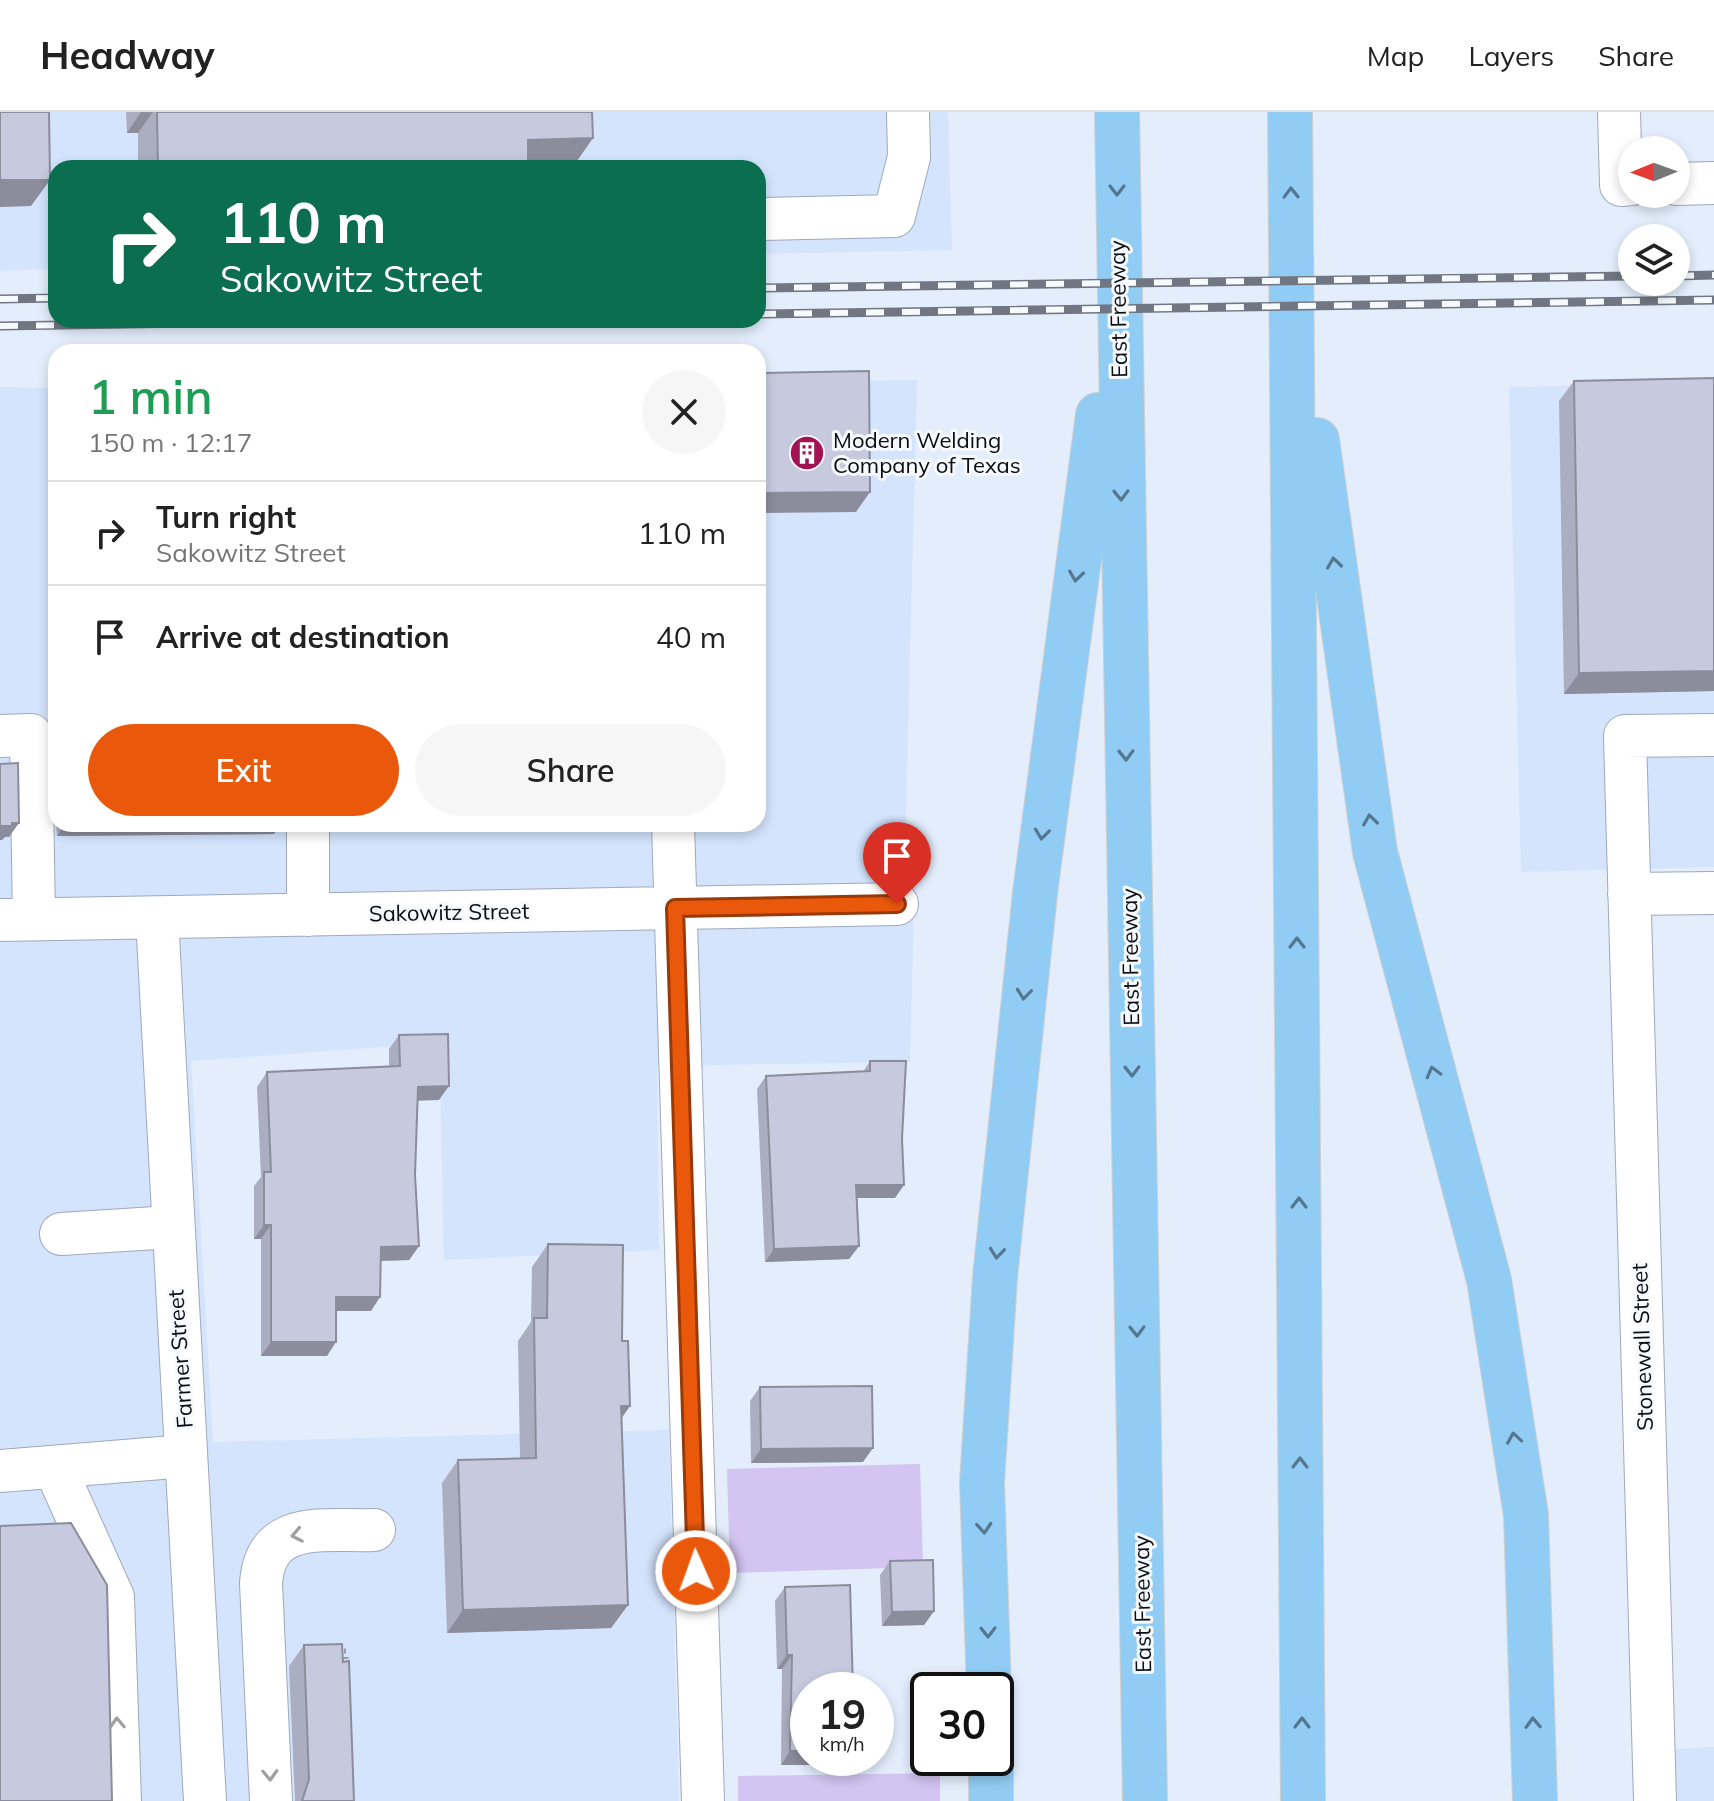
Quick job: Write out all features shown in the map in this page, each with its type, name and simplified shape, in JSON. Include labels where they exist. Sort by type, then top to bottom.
[{"type":"highway","name":"East Freeway","points":[[1117,112],[1117,277],[1145,1801]]},
{"type":"highway","points":[[1290,112],[1303,1801]]},
{"type":"highway","points":[[1293,271],[1375,852],[1489,1280],[1524,1499],[1535,1801]]},
{"type":"highway","points":[[988,1672],[982,1483],[995,1277],[1039,862],[1117,277]]},
{"type":"highway","points":[[991,1776],[991,1801]]},
{"type":"street","points":[[766,219],[894,216],[909,157],[908,112]]},
{"type":"street","points":[[1619,112],[1620,136]]},
{"type":"street","points":[[1690,184],[1714,183]]},
{"type":"street","points":[[0,736],[31,735],[17,920]]},
{"type":"street","name":"Stonewall Street","points":[[1655,1801],[1625,736],[1714,735]]},
{"type":"street","points":[[308,832],[308,915]]},
{"type":"street","points":[[673,832],[703,1801]]},
{"type":"street","points":[[1629,894],[1714,893]]},
{"type":"street","name":"Sakowitz Street","points":[[17,920],[897,904]]},
{"type":"street","name":"Farmer Street","points":[[157,918],[205,1801]]},
{"type":"street","points":[[61,1234],[172,1227]]},
{"type":"street","points":[[0,1471],[186,1456]]},
{"type":"street","points":[[55,1468],[113,1597],[120,1801]]},
{"type":"street","points":[[271,1801],[261,1583],[268,1551],[287,1536],[374,1530]]},
{"type":"path","points":[[333,1651],[346,1651],[347,1681]]},
{"type":"shaded area","points":[[0,112],[948,112],[952,250],[766,254],[766,160],[48,160],[48,269],[0,271]]},
{"type":"shaded area","points":[[917,380],[905,848],[915,863],[910,1062],[657,1066],[659,1250],[444,1260],[439,1043],[191,1061],[213,1442],[669,1430],[679,1801],[0,1801],[0,387],[48,388],[48,832],[766,832],[766,382]]},
{"type":"shaded area","points":[[1714,382],[1714,867],[1521,872],[1509,387]]},
{"type":"shaded area","points":[[920,1464],[923,1567],[730,1573],[727,1469]]},
{"type":"shaded area","points":[[1714,1747],[1714,1801],[1676,1801],[1675,1771],[1669,1749]]},
{"type":"shaded area","points":[[738,1776],[940,1776],[940,1801],[738,1801]]},
{"type":"building","points":[[0,112],[49,112],[48,180],[0,180]]},
{"type":"building","points":[[157,112],[592,112],[593,138],[528,140],[528,160],[158,160]]},
{"type":"building","name":"Modern Welding Company of Texas","points":[[869,371],[870,492],[766,493],[766,373]]},
{"type":"building","points":[[1714,378],[1714,671],[1579,673],[1574,381]]},
{"type":"building","points":[[18,763],[19,823],[0,826],[0,764]]},
{"type":"building","points":[[448,1034],[449,1086],[418,1087],[415,1175],[419,1246],[381,1247],[380,1297],[336,1297],[336,1342],[271,1342],[271,1225],[264,1225],[264,1172],[271,1172],[267,1072],[400,1066],[399,1035]]},
{"type":"building","points":[[870,1061],[906,1061],[902,1139],[904,1185],[856,1185],[859,1246],[774,1249],[766,1076],[870,1071]]},
{"type":"building","points":[[548,1244],[623,1245],[622,1341],[628,1341],[630,1406],[621,1406],[628,1605],[463,1610],[458,1460],[536,1458],[534,1318],[547,1318]]},
{"type":"building","points":[[872,1386],[873,1448],[761,1449],[760,1387]]},
{"type":"building","points":[[71,1523],[107,1585],[112,1801],[0,1801],[0,1526]]},
{"type":"building","points":[[933,1560],[934,1611],[892,1612],[890,1561]]},
{"type":"building","points":[[850,1585],[852,1672],[792,1672],[792,1655],[787,1655],[785,1587]]},
{"type":"building","points":[[342,1644],[343,1662],[349,1661],[354,1801],[302,1801],[309,1779],[304,1645]]},
{"type":"railway","points":[[1690,276],[1714,275]]},
{"type":"railway","points":[[766,288],[1618,276]]},
{"type":"railway","points":[[0,299],[48,298]]},
{"type":"railway","points":[[766,314],[1714,300]]},
{"type":"railway","points":[[0,326],[48,325]]},
{"type":"place","name":"Modern Welding Company of Texas","points":[[807,453]]},
{"type":"route","points":[[696,1571],[675,908],[897,904]]}]
